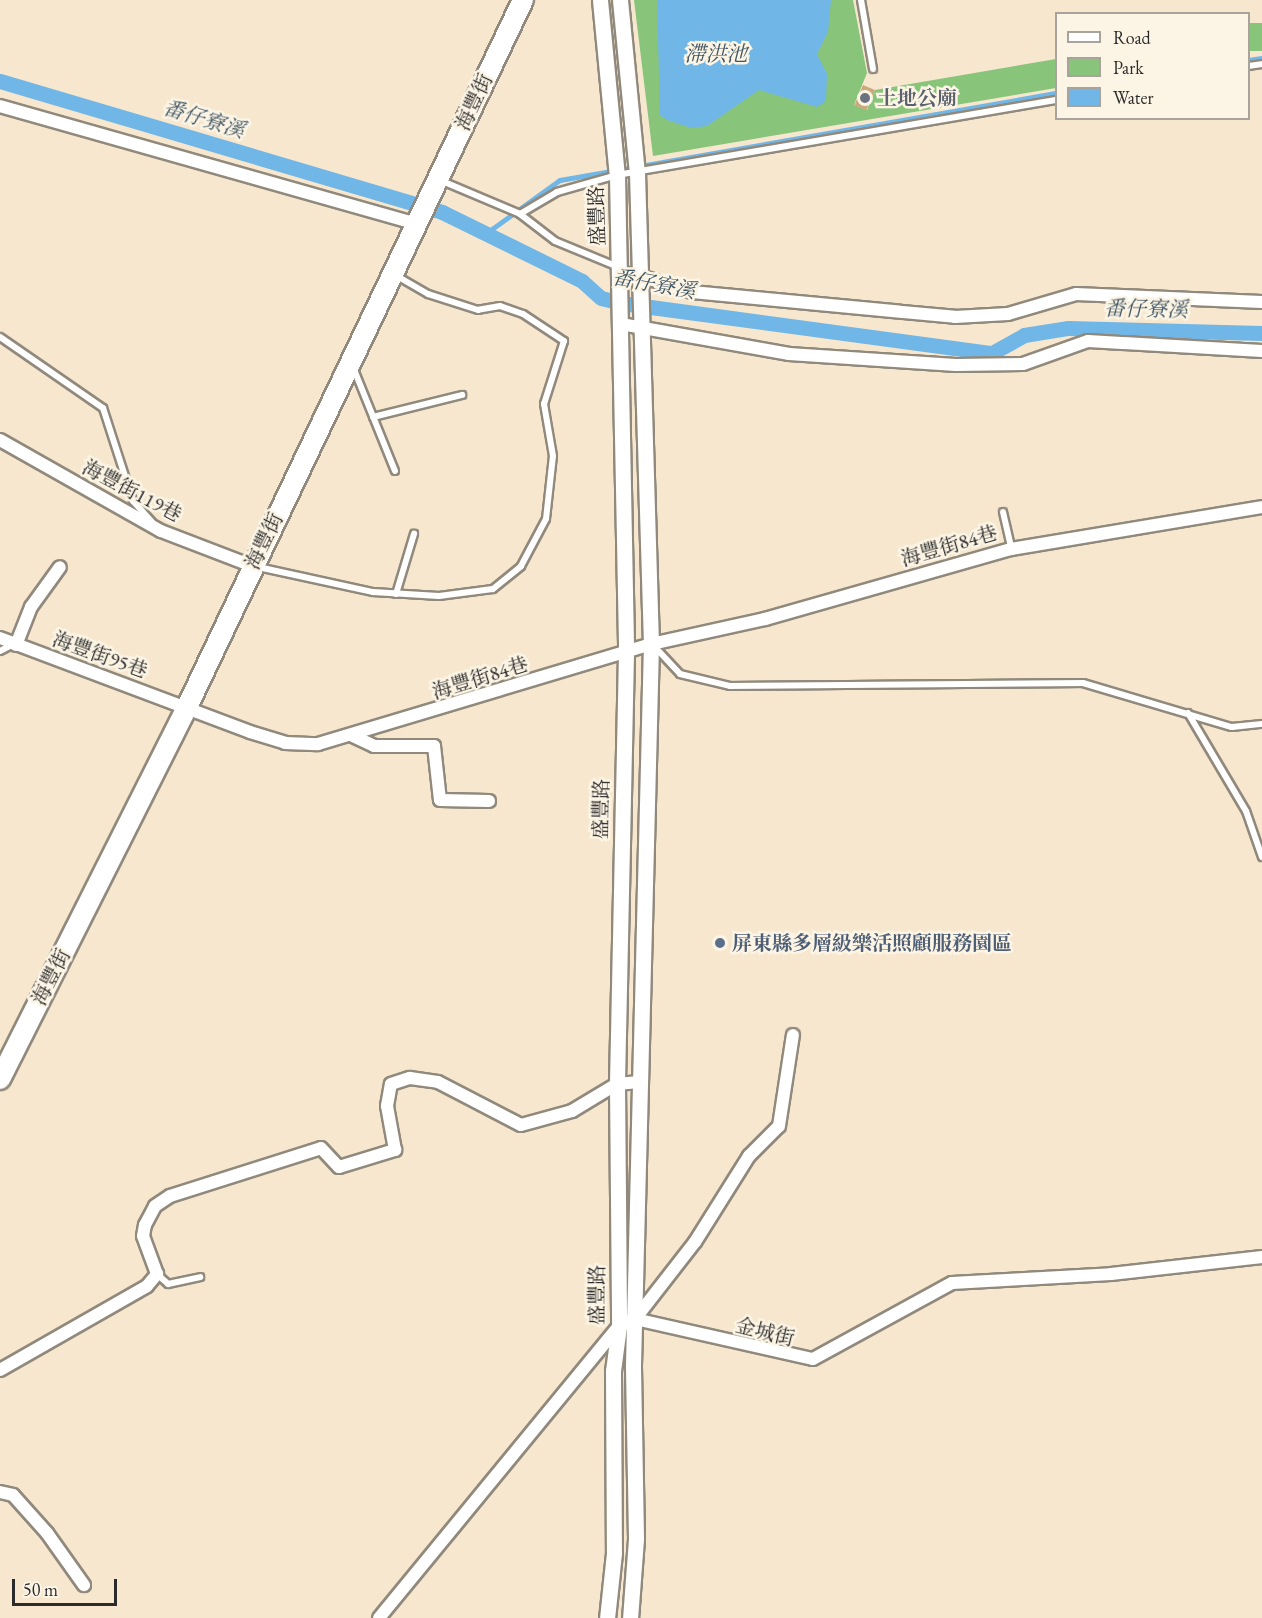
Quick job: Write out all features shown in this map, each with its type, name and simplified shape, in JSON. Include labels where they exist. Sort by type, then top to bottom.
[{"type":"main road","name":"海豐街","points":[[0,1079],[187,706],[524,0]]},
{"type":"street","name":"盛豐路","points":[[600,0],[617,175],[626,653],[617,1084],[619,1326],[613,1371],[614,1553],[607,1618]]},
{"type":"street","name":"盛豐路","points":[[620,0],[637,173],[651,644],[635,1319],[636,1539],[630,1618]]},
{"type":"street","points":[[0,106],[418,224]]},
{"type":"street","points":[[640,276],[692,292],[955,317],[1008,314],[1076,294],[1262,302]]},
{"type":"street","points":[[621,324],[789,354],[956,365],[1023,364],[1088,340],[1262,351]]},
{"type":"street","name":"海豐街119巷","points":[[0,440],[161,531],[252,566]]},
{"type":"street","name":"海豐街84巷","points":[[187,706],[285,743],[318,744],[353,736],[651,644],[765,619],[1011,549],[1262,507]]},
{"type":"street","points":[[16,645],[31,608],[60,567]]},
{"type":"street","name":"海豐街95巷","points":[[0,638],[187,706]]},
{"type":"street","points":[[353,736],[374,746],[434,746],[440,800],[489,801]]},
{"type":"street","points":[[380,1618],[619,1326],[635,1319],[695,1242],[749,1156],[779,1126],[793,1035]]},
{"type":"street","points":[[0,1370],[147,1286],[157,1274],[143,1236],[155,1206],[321,1148],[339,1167],[395,1150],[387,1106],[391,1084],[410,1078],[438,1082],[521,1125],[572,1111],[617,1084],[642,1082]]},
{"type":"street","name":"金城街","points":[[635,1319],[813,1359],[952,1282],[1111,1274],[1262,1257]]},
{"type":"street","points":[[0,1492],[12,1495],[48,1533],[84,1585]]},
{"type":"lane","points":[[861,0],[873,69]]},
{"type":"lane","points":[[520,214],[557,192],[617,175],[1055,100]]},
{"type":"lane","points":[[437,183],[520,214],[555,241],[619,271],[640,276]]},
{"type":"lane","points":[[252,566],[396,594],[493,589],[520,566],[546,519],[553,456],[544,404],[564,341],[523,314],[448,300],[394,275]]},
{"type":"lane","points":[[0,337],[33,355],[103,408],[133,501],[161,531]]},
{"type":"lane","points":[[351,360],[395,471]]},
{"type":"lane","points":[[373,417],[462,395]]},
{"type":"lane","points":[[1004,512],[1011,549]]},
{"type":"lane","points":[[396,594],[414,534]]},
{"type":"lane","points":[[651,644],[680,674],[730,686],[1083,682],[1232,727],[1262,724]]},
{"type":"lane","points":[[0,651],[16,645]]},
{"type":"lane","points":[[1188,712],[1246,811],[1262,857]]},
{"type":"lane","points":[[157,1274],[168,1284],[200,1277]]},
{"type":"green space","points":[[634,0],[853,0],[867,73],[854,105],[867,110],[875,90],[1055,59],[1055,88],[653,156]]},
{"type":"green space","points":[[1250,23],[1262,23],[1262,51],[1250,51]]},
{"type":"water","name":"滯洪池","points":[[657,0],[831,0],[828,32],[817,54],[827,74],[826,101],[817,107],[759,90],[707,126],[691,128],[667,120],[660,115]]},
{"type":"building","name":"土地公廟","points":[[863,85],[875,90],[866,110],[854,105]]},
{"type":"waterway","points":[[1250,60],[1262,58]]},
{"type":"waterway","name":"番仔寮溪","points":[[0,81],[442,212],[582,281],[601,298],[621,303],[992,353],[1024,335],[1068,328],[1262,333]]},
{"type":"waterway","points":[[485,234],[560,180],[1055,93]]},
{"type":"place","name":"土地公廟","points":[[865,98]]},
{"type":"place","name":"屏東縣多層級樂活照顧服務園區","points":[[720,943]]}]
